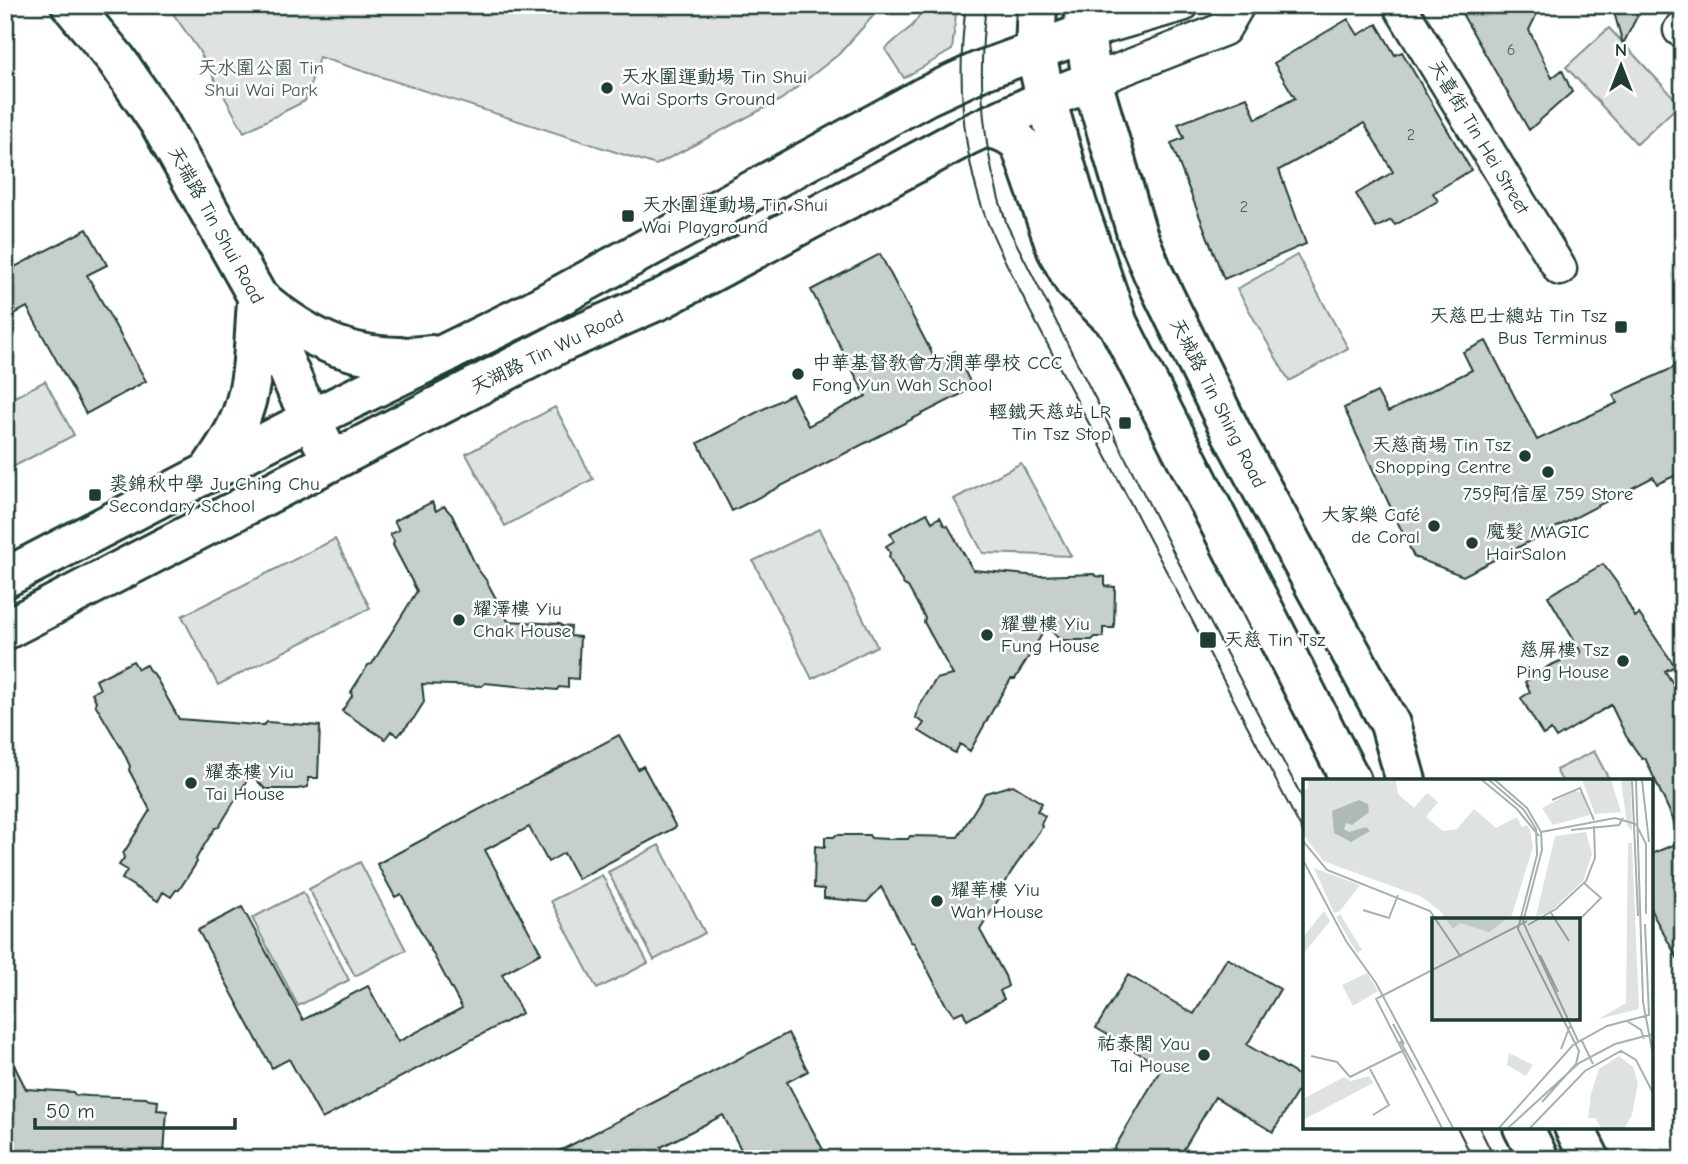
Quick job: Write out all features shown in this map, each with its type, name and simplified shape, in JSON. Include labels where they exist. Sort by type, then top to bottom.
[{"type":"main road","name":"天瑞路 Tin Shui Road","points":[[71,5],[116,59],[159,122],[257,296],[332,461]]},
{"type":"main road","points":[[1037,5],[1035,50],[1046,99],[1077,205],[1118,324],[1350,779]]},
{"type":"main road","points":[[5,578],[311,419],[530,312],[926,96],[1035,50],[1085,19]]},
{"type":"main road","name":"天城路 Tin Shing Road","points":[[1085,19],[1092,81],[1137,234],[1153,273],[1231,432],[1390,724],[1405,779]]},
{"type":"main road","name":"天湖路 Tin Wu Road","points":[[5,630],[560,343],[663,298],[911,164],[1046,99],[1092,81]]},
{"type":"main road","points":[[983,128],[1009,134],[1020,143],[1057,250],[1074,281],[1118,324]]},
{"type":"main road","points":[[257,296],[286,321],[323,342],[352,351],[384,357],[411,358],[445,354]]},
{"type":"main road","points":[[207,474],[225,448],[244,410],[257,296]]},
{"type":"main road","points":[[1287,534],[1307,623],[1366,735],[1376,770],[1374,779]]},
{"type":"main road","points":[[1524,1129],[1539,1159]]},
{"type":"main road","points":[[1575,1129],[1590,1159]]},
{"type":"street","points":[[1085,19],[1182,5]]},
{"type":"street","points":[[1092,81],[1224,29],[1238,5]]},
{"type":"street","name":"天喜街 Tin Hei Street","points":[[1399,5],[1560,269]]},
{"type":"green space","name":"天水圍運動場 Tin Shui Wai Sports Ground","points":[[167,5],[883,5],[839,54],[782,99],[656,165],[319,57],[305,101],[244,132],[198,49]]},
{"type":"green space","points":[[927,5],[957,5],[952,50],[904,78],[885,49],[912,26]]},
{"type":"green space","points":[[1609,28],[1680,104],[1637,144],[1566,67]]},
{"type":"green space","points":[[1297,255],[1348,348],[1289,381],[1237,289]]},
{"type":"green space","points":[[45,381],[74,435],[5,471],[5,402]]},
{"type":"green space","points":[[555,407],[593,479],[505,526],[466,454]]},
{"type":"green space","points":[[1021,463],[1071,556],[983,553],[954,499]]},
{"type":"green space","points":[[819,529],[877,646],[812,679],[753,561]]},
{"type":"green space","points":[[335,539],[370,608],[218,685],[182,616]]},
{"type":"green space","points":[[1594,751],[1609,779],[1561,779],[1556,770]]},
{"type":"green space","points":[[659,845],[705,933],[654,960],[608,872]]},
{"type":"green space","points":[[360,862],[406,950],[355,976],[309,889]]},
{"type":"green space","points":[[602,875],[648,963],[597,989],[551,901]]},
{"type":"green space","points":[[303,892],[349,980],[298,1006],[252,918]]},
{"type":"building","points":[[1457,5],[1541,5],[1529,30],[1552,78],[1562,70],[1572,92],[1529,130]]},
{"type":"building","points":[[1612,5],[1643,5],[1623,44]]},
{"type":"building","points":[[1348,19],[1358,35],[1377,24],[1395,55],[1402,52],[1471,170],[1433,193],[1438,201],[1395,225],[1391,220],[1376,228],[1356,194],[1393,172],[1364,123],[1279,170],[1306,244],[1224,279],[1171,143],[1184,138],[1178,124],[1247,97],[1256,119],[1295,98],[1274,63]]},
{"type":"building","points":[[87,229],[107,265],[87,275],[146,381],[86,414],[27,307],[5,319],[5,272]]},
{"type":"building","points":[[880,254],[936,361],[955,351],[973,388],[732,511],[698,443],[792,394],[808,426],[866,396],[811,290]]},
{"type":"building","name":"天慈商場 Tin Tsz Shopping Centre","points":[[1486,341],[1537,440],[1617,403],[1613,395],[1675,367],[1683,380],[1683,472],[1657,484],[1653,477],[1463,576],[1414,557],[1344,408],[1377,392],[1388,412],[1472,370],[1463,352]]},
{"type":"building","name":"耀澤樓 Yiu Chak House","points":[[432,502],[436,511],[444,506],[452,515],[477,568],[508,621],[560,624],[571,627],[570,636],[580,637],[578,679],[568,678],[568,688],[559,687],[557,690],[485,683],[482,686],[422,684],[424,702],[414,718],[398,736],[391,731],[385,739],[342,711],[352,696],[351,692],[368,665],[372,664],[417,591],[393,545],[390,534],[399,530],[394,521]]},
{"type":"building","name":"耀豐樓 Yiu Fung House","points":[[927,513],[932,522],[940,517],[944,525],[948,526],[973,570],[1039,576],[1094,574],[1105,577],[1105,586],[1115,587],[1114,628],[1103,628],[1103,637],[1095,637],[1092,640],[1060,640],[1047,626],[1015,679],[1011,679],[1001,695],[970,751],[960,744],[955,753],[919,731],[924,723],[916,718],[919,707],[936,679],[953,675],[924,622],[925,618],[918,605],[889,557],[886,546],[894,541],[890,533]]},
{"type":"building","name":"慈屏樓 Tsz Ping House","points":[[1603,564],[1617,583],[1635,617],[1639,614],[1675,666],[1665,671],[1683,700],[1683,841],[1645,758],[1642,759],[1626,736],[1611,705],[1556,738],[1551,730],[1543,735],[1521,698],[1530,692],[1525,682],[1549,666],[1581,652],[1548,596]]},
{"type":"building","name":"耀泰樓 Yiu Tai House","points":[[133,661],[138,669],[146,665],[154,674],[179,719],[256,725],[264,725],[267,722],[320,726],[318,778],[308,778],[308,787],[265,789],[251,774],[219,827],[215,828],[200,852],[197,862],[179,890],[171,897],[163,892],[158,901],[122,879],[127,870],[119,865],[124,858],[123,854],[150,810],[129,770],[130,766],[123,751],[95,704],[92,693],[100,689],[96,680]]},
{"type":"building","points":[[619,735],[638,769],[643,766],[676,827],[578,879],[564,853],[548,862],[529,827],[485,850],[541,953],[502,974],[522,1013],[322,1119],[289,1059],[272,1068],[198,930],[242,907],[303,1020],[368,986],[398,1042],[462,1008],[401,894],[395,897],[377,864]]},
{"type":"building","name":"耀華樓 Yiu Wah House","points":[[1013,785],[1042,803],[1037,811],[1045,816],[1042,827],[1010,874],[1004,890],[980,930],[1005,976],[1008,986],[1000,991],[1004,999],[967,1020],[963,1011],[954,1015],[947,1007],[881,887],[867,902],[824,898],[824,889],[814,888],[815,846],[825,847],[825,837],[836,835],[869,835],[871,838],[888,839],[908,839],[910,836],[958,837],[985,793]]},
{"type":"building","points":[[1683,841],[1683,968],[1653,915],[1653,853]]},
{"type":"building","name":"祐泰閣 Yau Tai House","points":[[1227,958],[1280,989],[1247,1045],[1303,1078],[1303,1082],[1273,1132],[1215,1097],[1178,1159],[1108,1159],[1162,1067],[1096,1028],[1128,975],[1194,1014]]},
{"type":"building","points":[[788,1033],[808,1071],[787,1082],[828,1159],[746,1159],[723,1115],[661,1147],[667,1159],[544,1159]]},
{"type":"building","points":[[5,1047],[26,1089],[158,1101],[157,1110],[167,1111],[164,1153],[154,1152],[154,1159],[5,1159]]},
{"type":"tram line","points":[[966,5],[962,57],[963,110],[970,163],[989,226],[1030,311],[1303,832]]},
{"type":"tram line","points":[[986,5],[982,61],[984,116],[992,171],[1007,225],[1303,799]]},
{"type":"tram line","points":[[1458,1129],[1473,1159]]},
{"type":"tram line","points":[[1480,1129],[1495,1159]]},
{"type":"place","name":"天水圍運動場 Tin Shui Wai Sports Ground","points":[[607,88]]},
{"type":"place","name":"天水圍運動場 Tin Shui Wai Playground","points":[[628,216]]},
{"type":"place","name":"天慈巴士總站 Tin Tsz Bus Terminus","points":[[1621,327]]},
{"type":"place","name":"中華基督教會方潤華學校 CCC Fong Yun Wah School","points":[[798,374]]},
{"type":"place","name":"輕鐵天慈站 LR Tin Tsz Stop","points":[[1125,423]]},
{"type":"place","name":"天慈商場 Tin Tsz Shopping Centre","points":[[1525,456]]},
{"type":"place","name":"759阿信屋 759 Store","points":[[1548,472]]},
{"type":"place","name":"裘錦秋中學 Ju Ching Chu Secondary School","points":[[95,495]]},
{"type":"place","name":"大家樂 Café de Coral","points":[[1434,526]]},
{"type":"place","name":"魔髮 MAGIC HairSalon","points":[[1472,543]]},
{"type":"place","name":"耀澤樓 Yiu Chak House","points":[[459,620]]},
{"type":"place","name":"耀豐樓 Yiu Fung House","points":[[987,635]]},
{"type":"place","name":"天慈 Tin Tsz","points":[[1208,640]]},
{"type":"place","name":"慈屏樓 Tsz Ping House","points":[[1623,661]]},
{"type":"place","name":"耀泰樓 Yiu Tai House","points":[[191,783]]},
{"type":"place","name":"耀華樓 Yiu Wah House","points":[[937,901]]},
{"type":"place","name":"祐泰閣 Yau Tai House","points":[[1204,1055]]},
{"type":"park label","name":"天水圍公園 Tin Shui Wai Park","points":[[261,79]]}]
